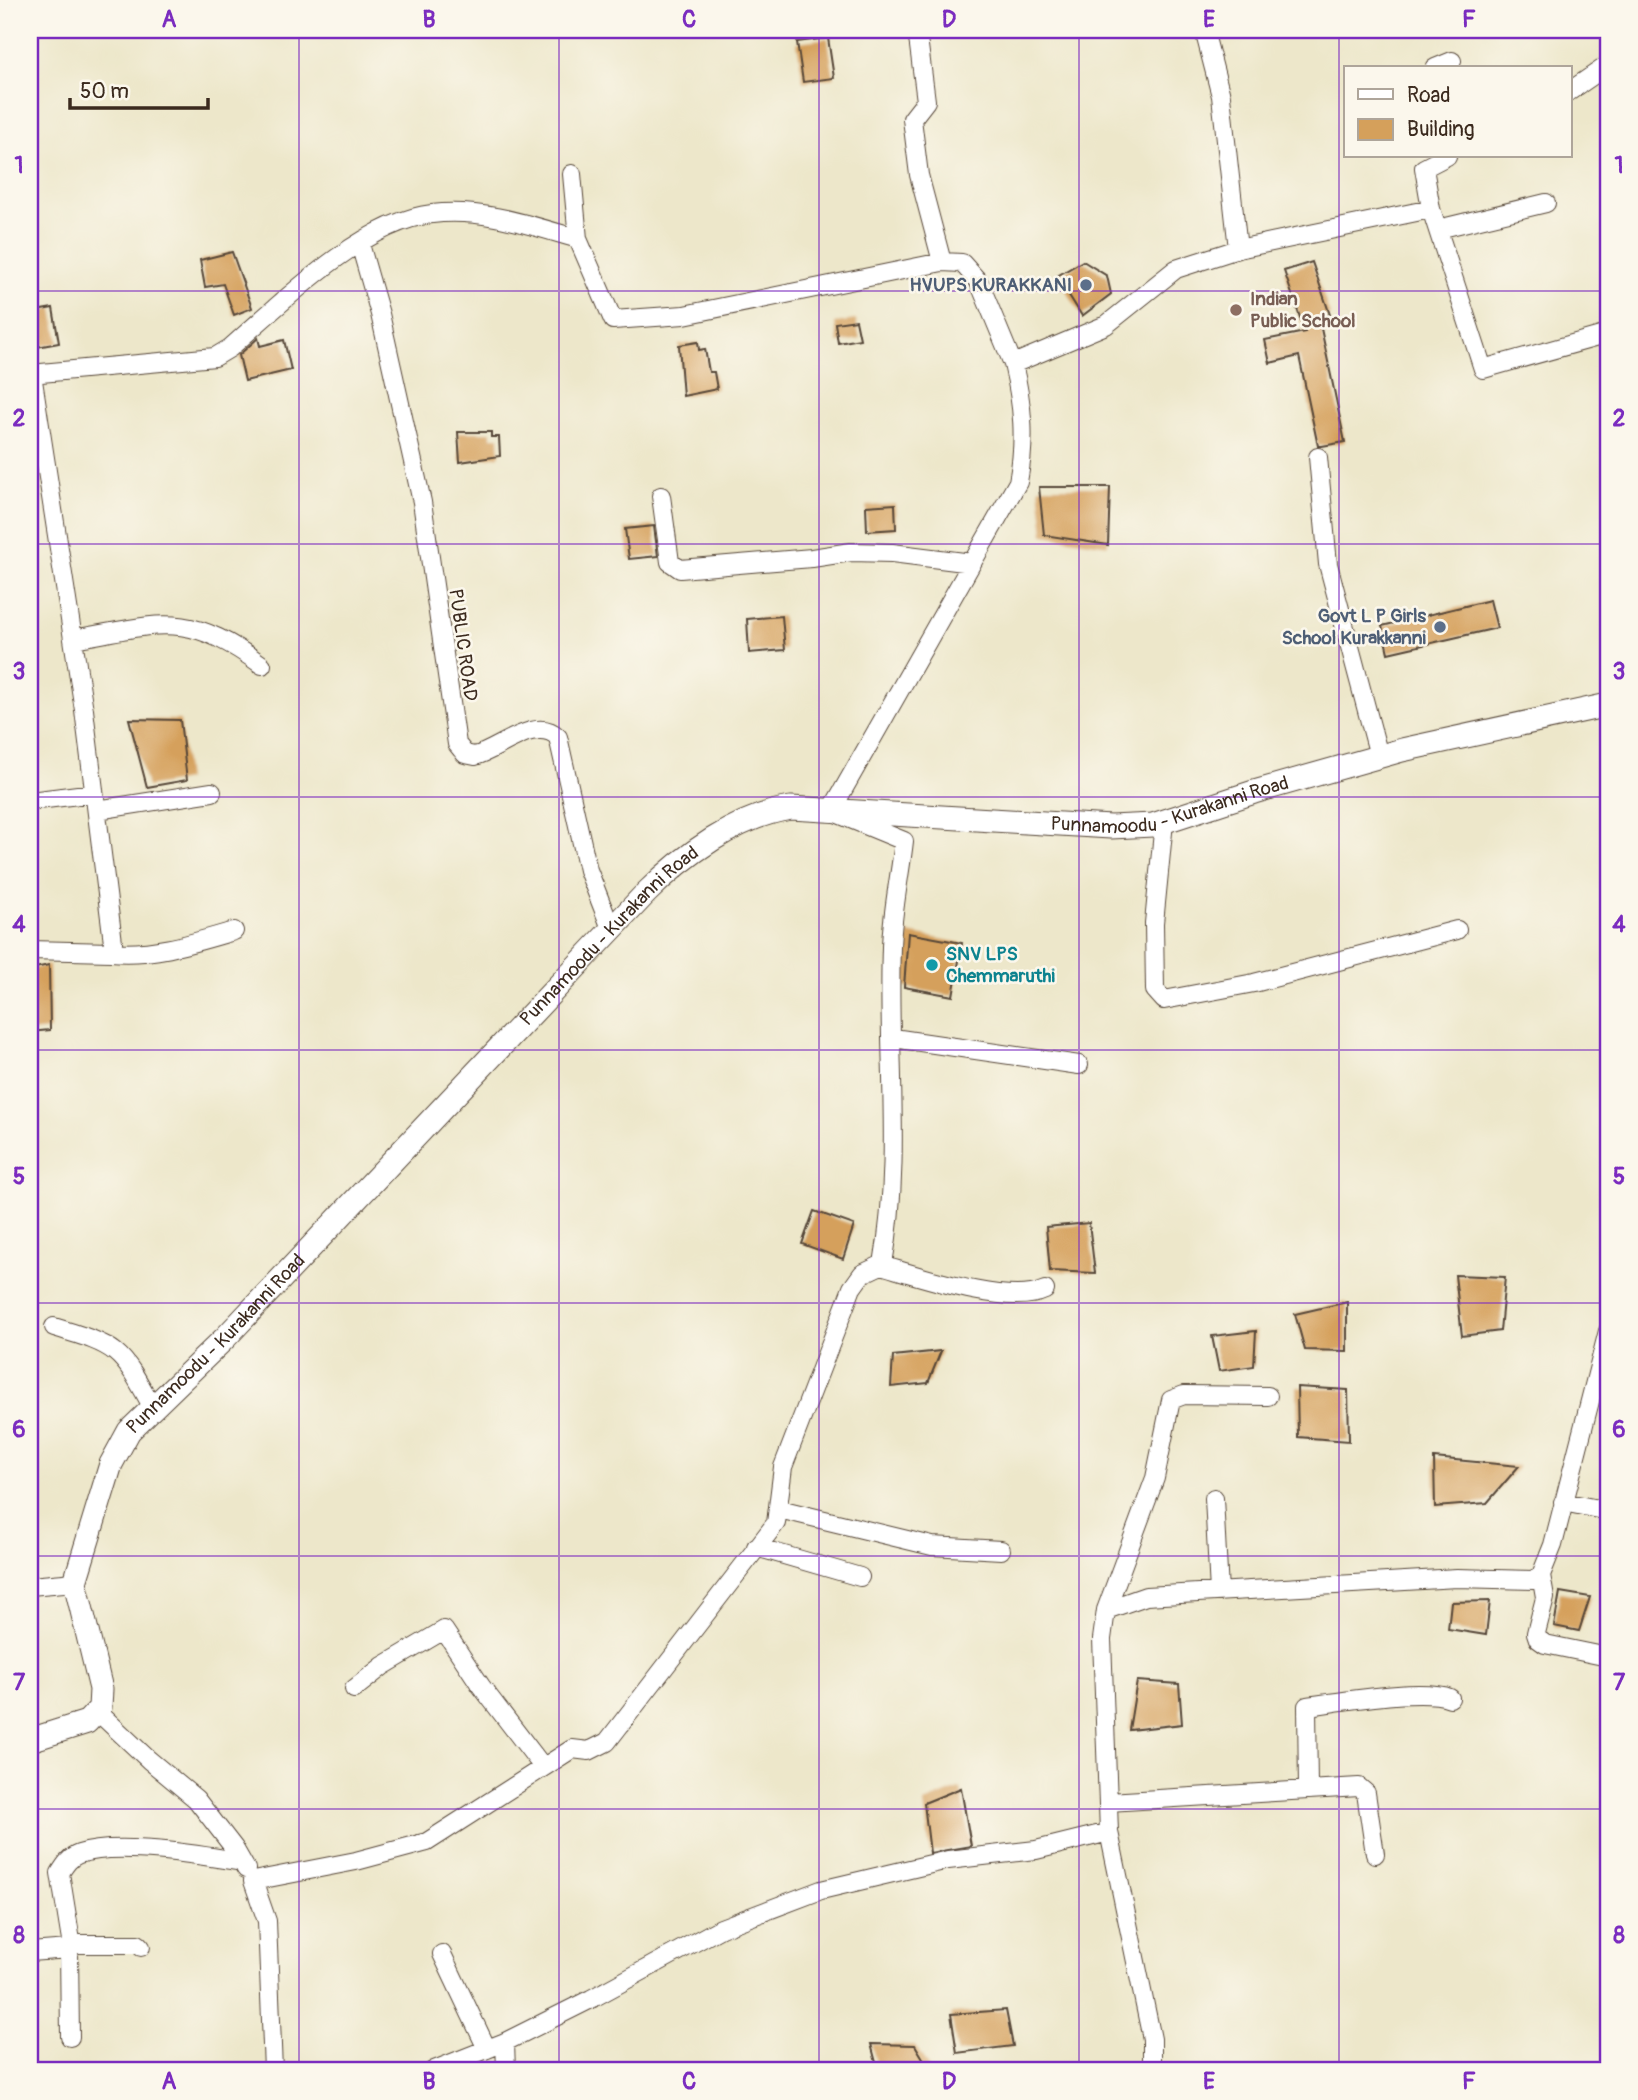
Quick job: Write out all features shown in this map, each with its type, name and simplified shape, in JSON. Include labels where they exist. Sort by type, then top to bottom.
[{"type":"main road","name":"Punnamoodu - Kurakanni Road","points":[[75,1582],[111,1464],[129,1431],[225,1338],[671,868],[726,834],[777,810],[800,808],[1111,827],[1153,825],[1254,792],[1379,757],[1608,705]]},
{"type":"main road","points":[[30,1740],[87,1722],[98,1712],[101,1689],[75,1582]]},
{"type":"street","points":[[917,30],[926,101],[912,119],[919,175],[942,262]]},
{"type":"street","points":[[1204,30],[1221,96],[1238,249]]},
{"type":"street","points":[[1439,66],[1452,61]]},
{"type":"street","points":[[1572,90],[1608,65]]},
{"type":"street","points":[[1438,158],[1421,162],[1431,209],[1483,369],[1608,334]]},
{"type":"street","points":[[253,1881],[355,1861],[428,1842],[572,1749],[589,1751],[607,1742],[776,1522],[783,1467],[852,1288],[862,1274],[883,1264],[892,1196],[891,946],[904,841],[831,811],[1018,482],[1025,449],[1023,406],[1013,364],[979,282],[962,263],[942,262],[684,315],[613,320],[578,239],[572,174]]},
{"type":"street","points":[[1438,229],[1546,203]]},
{"type":"street","points":[[1013,364],[1106,325],[1176,269],[1238,249],[1431,209]]},
{"type":"street","points":[[111,952],[113,942],[96,802],[31,374],[215,357],[230,348],[312,278],[360,244],[412,219],[442,214],[505,218],[578,239]]},
{"type":"street","name":"PUBLIC ROAD","points":[[360,244],[420,492],[457,744],[465,754],[475,756],[534,730],[545,730],[558,737],[588,870],[612,931]]},
{"type":"street","points":[[1318,457],[1328,564],[1379,757]]},
{"type":"street","points":[[662,496],[670,562],[680,569],[812,558],[851,552],[925,556],[972,563]]},
{"type":"street","points":[[73,639],[157,624],[178,624],[203,629],[233,644],[262,665]]},
{"type":"street","points":[[30,801],[96,802],[212,792]]},
{"type":"street","points":[[1164,822],[1154,923],[1155,990],[1164,1000],[1267,979],[1457,930]]},
{"type":"street","points":[[30,950],[131,954],[184,946],[234,931]]},
{"type":"street","points":[[893,1038],[967,1046],[1079,1065]]},
{"type":"street","points":[[880,1265],[984,1292],[1031,1295],[1045,1290]]},
{"type":"street","points":[[54,1327],[98,1340],[120,1353],[153,1408]]},
{"type":"street","points":[[1608,1331],[1553,1545],[1541,1575],[1545,1592],[1536,1633],[1538,1639],[1545,1644],[1608,1657]]},
{"type":"street","points":[[1152,2070],[1152,2039],[1109,1832],[1102,1639],[1106,1610],[1155,1478],[1171,1399],[1184,1395],[1268,1396]]},
{"type":"street","points":[[1214,1498],[1219,1592]]},
{"type":"street","points":[[1563,1502],[1608,1511]]},
{"type":"street","points":[[779,1509],[932,1546],[1001,1550]]},
{"type":"street","points":[[756,1547],[860,1577]]},
{"type":"street","points":[[1106,1610],[1146,1596],[1457,1578],[1533,1580],[1541,1575]]},
{"type":"street","points":[[30,1586],[75,1582]]},
{"type":"street","points":[[354,1689],[383,1666],[444,1630],[481,1686],[543,1767]]},
{"type":"street","points":[[1308,1788],[1307,1706],[1403,1696],[1440,1695],[1450,1698]]},
{"type":"street","points":[[98,1712],[149,1760],[197,1799],[253,1881],[267,1921],[273,2070]]},
{"type":"street","points":[[1108,1802],[1359,1787],[1364,1790],[1375,1854]]},
{"type":"street","points":[[434,2070],[505,2042],[721,1928],[821,1890],[948,1860],[1036,1850],[1109,1832]]},
{"type":"street","points":[[70,2037],[70,1946],[60,1873],[70,1859],[78,1854],[158,1850],[242,1862]]},
{"type":"street","points":[[30,1952],[70,1946],[138,1944],[141,1947]]},
{"type":"street","points":[[442,1954],[487,2049]]},
{"type":"street","points":[[505,2042],[506,2070]]},
{"type":"building","points":[[828,38],[834,78],[803,82],[797,42]]},
{"type":"building","points":[[232,252],[252,308],[234,315],[223,284],[205,287],[200,260]]},
{"type":"building","name":"HVUPS KURAKKANI","points":[[1083,261],[1107,276],[1111,294],[1082,316],[1057,276]]},
{"type":"building","points":[[1312,262],[1330,315],[1319,319],[1345,442],[1322,446],[1318,446],[1299,356],[1270,363],[1265,340],[1305,332],[1284,271]]},
{"type":"building","points":[[53,308],[59,343],[31,348],[30,312]]},
{"type":"building","points":[[856,320],[860,339],[838,343],[835,323]]},
{"type":"building","points":[[258,338],[260,346],[284,340],[291,370],[245,381],[239,355]]},
{"type":"building","points":[[698,342],[699,350],[705,349],[709,372],[714,372],[717,389],[683,396],[679,345]]},
{"type":"building","points":[[458,432],[491,432],[491,437],[499,437],[500,456],[460,462]]},
{"type":"building","points":[[1039,487],[1110,487],[1108,545],[1044,535]]},
{"type":"building","points":[[895,504],[896,529],[867,531],[866,506]]},
{"type":"building","points":[[654,526],[658,556],[629,559],[625,529]]},
{"type":"building","name":"Govt L P Girls School Kurakkanni","points":[[1490,600],[1497,628],[1388,653],[1382,626]]},
{"type":"building","points":[[782,616],[785,650],[749,653],[747,619]]},
{"type":"building","points":[[129,719],[180,720],[187,780],[147,787]]},
{"type":"building","name":"SNV LPS Chemmaruthi","points":[[908,933],[962,943],[953,996],[904,987]]},
{"type":"building","points":[[49,965],[50,1030],[30,1032],[30,969]]},
{"type":"building","points":[[814,1211],[854,1225],[843,1259],[802,1244]]},
{"type":"building","points":[[1089,1223],[1095,1273],[1050,1271],[1046,1227]]},
{"type":"building","points":[[1455,1275],[1505,1277],[1500,1331],[1462,1336]]},
{"type":"building","points":[[1347,1302],[1347,1351],[1305,1350],[1295,1314]]},
{"type":"building","points":[[1256,1331],[1254,1366],[1219,1371],[1212,1336]]},
{"type":"building","points":[[941,1351],[928,1383],[891,1387],[893,1356]]},
{"type":"building","points":[[1297,1387],[1348,1390],[1349,1441],[1298,1437]]},
{"type":"building","points":[[1434,1458],[1519,1466],[1487,1503],[1435,1507]]},
{"type":"building","points":[[1560,1592],[1590,1597],[1579,1631],[1554,1626]]},
{"type":"building","points":[[1490,1601],[1486,1635],[1448,1629],[1451,1602]]},
{"type":"building","points":[[1137,1681],[1179,1684],[1182,1724],[1129,1730]]},
{"type":"building","points":[[961,1788],[971,1846],[930,1853],[924,1803]]},
{"type":"building","points":[[1006,2010],[1013,2046],[957,2053],[951,2014]]},
{"type":"building","points":[[871,2044],[915,2045],[930,2070],[878,2070]]},
{"type":"place","name":"HVUPS KURAKKANI","points":[[1086,285]]},
{"type":"place","name":"Indian Public School","points":[[1236,310]]},
{"type":"place","name":"Govt L P Girls School Kurakkanni","points":[[1440,627]]},
{"type":"place","name":"SNV LPS Chemmaruthi","points":[[932,965]]}]
